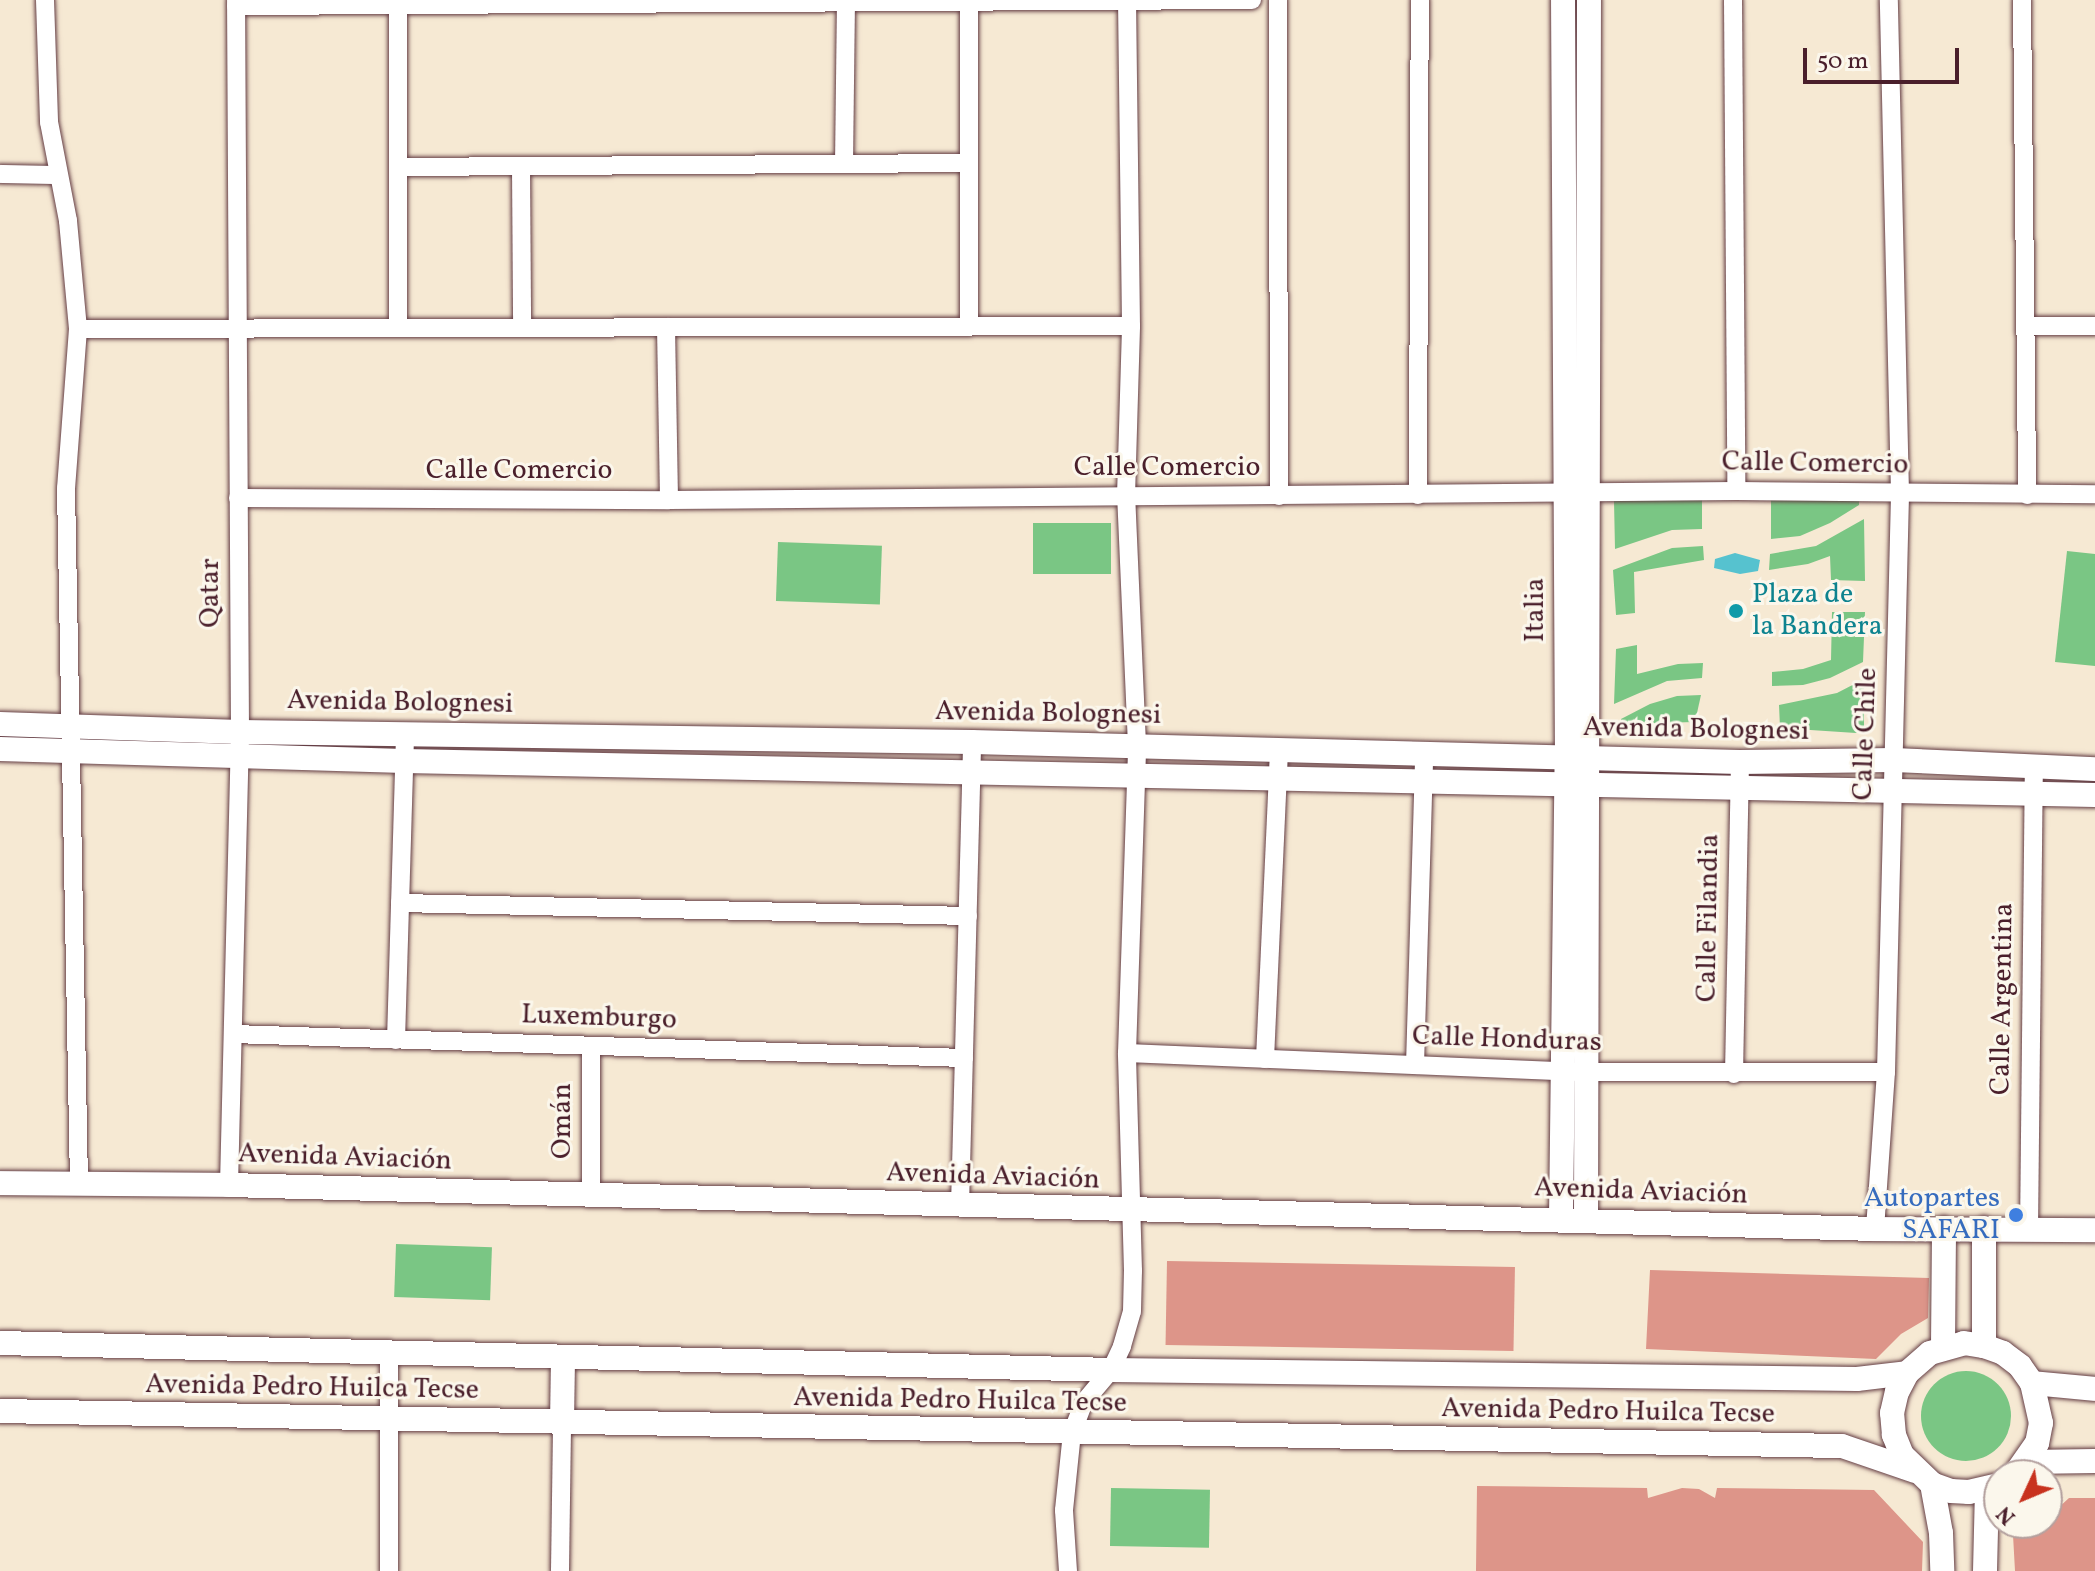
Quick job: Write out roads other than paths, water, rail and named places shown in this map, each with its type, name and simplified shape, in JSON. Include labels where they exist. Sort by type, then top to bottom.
[{"type":"street","points":[[45,0],[49,122],[68,221],[78,329],[66,488],[79,1183]]},
{"type":"street","points":[[1068,1571],[1064,1510],[1072,1433],[1084,1402],[1111,1370],[1132,1311],[1127,1053],[1137,745],[1126,496],[1131,326],[1127,0]]},
{"type":"street","points":[[236,3],[398,5],[1252,0]]},
{"type":"street","points":[[1278,0],[1279,496]]},
{"type":"street","points":[[1418,495],[1420,0]]},
{"type":"street","name":"Italia","points":[[1561,1219],[1574,1071],[1577,784],[1576,493],[1563,0]]},
{"type":"street","points":[[1576,493],[1589,0]]},
{"type":"street","points":[[1733,0],[1736,491]]},
{"type":"street","name":"Calle Chile","points":[[1875,1229],[1886,1072],[1900,493],[1889,0]]},
{"type":"street","points":[[2022,0],[2027,495]]},
{"type":"street","points":[[969,2],[969,326]]},
{"type":"street","name":"Qatar","points":[[229,1185],[239,744],[236,3]]},
{"type":"street","points":[[844,164],[846,3]]},
{"type":"street","points":[[398,5],[398,328]]},
{"type":"street","points":[[398,167],[969,163]]},
{"type":"street","points":[[521,166],[522,328]]},
{"type":"street","points":[[0,174],[57,175]]},
{"type":"street","points":[[78,329],[1131,326]]},
{"type":"street","points":[[2025,326],[2095,326]]},
{"type":"street","points":[[666,327],[669,500]]},
{"type":"street","name":"Calle Comercio","points":[[238,498],[669,500],[1736,491],[2095,494]]},
{"type":"street","name":"Avenida Bolognesi","points":[[0,724],[71,739]]},
{"type":"street","points":[[396,1040],[405,733]]},
{"type":"street","name":"Avenida Bolognesi","points":[[239,744],[405,733],[1137,745],[1740,762],[1894,760],[2095,769]]},
{"type":"street","name":"Avenida Bolognesi","points":[[0,749],[71,739],[239,744],[404,761],[2095,795]]},
{"type":"street","points":[[960,1206],[972,742]]},
{"type":"street","points":[[1265,1059],[1279,749]]},
{"type":"street","points":[[1415,1065],[1424,754]]},
{"type":"street","name":"Calle Filandia","points":[[1734,1074],[1740,762]]},
{"type":"street","name":"Calle Argentina","points":[[2029,1231],[2034,767]]},
{"type":"street","points":[[400,903],[968,916]]},
{"type":"street","name":"Luxemburgo","points":[[233,1034],[964,1058]]},
{"type":"street","name":"Omán","points":[[591,1046],[591,1196]]},
{"type":"street","name":"Calle Honduras","points":[[1127,1053],[1574,1071],[1734,1074],[1886,1072]]},
{"type":"street","points":[[1574,1071],[1586,1220]]},
{"type":"street","name":"Avenida Aviación","points":[[0,1183],[229,1185],[1875,1229],[2095,1230]]},
{"type":"street","points":[[1943,1347],[1944,1228]]},
{"type":"street","points":[[1984,1228],[1984,1346]]},
{"type":"street","name":"Avenida Pedro Huilca Tecse","points":[[0,1343],[1111,1370],[1857,1379],[1907,1373]]},
{"type":"street","points":[[1942,1571],[1941,1533],[1923,1478],[1902,1455],[1894,1435],[1892,1413],[1897,1392],[1907,1373],[1917,1362],[1943,1347],[1964,1343],[1984,1346],[2012,1359],[2032,1383],[2039,1402],[2041,1423],[2025,1459]]},
{"type":"street","points":[[389,1354],[389,1571]]},
{"type":"street","points":[[560,1571],[563,1358]]},
{"type":"street","points":[[2032,1383],[2095,1389]]},
{"type":"street","name":"Avenida Pedro Huilca Tecse","points":[[0,1411],[1842,1446],[1951,1491],[1983,1488]]},
{"type":"street","points":[[2063,1464],[2095,1461]]},
{"type":"street","points":[[1985,1571],[1988,1539]]},
{"type":"water","points":[[1735,553],[1760,560],[1758,571],[1740,574],[1714,568],[1715,559]]},
{"type":"place","name":"Plaza de la Bandera","points":[[1736,611]]},
{"type":"place","name":"Autopartes SAFARI","points":[[2016,1215]]}]
